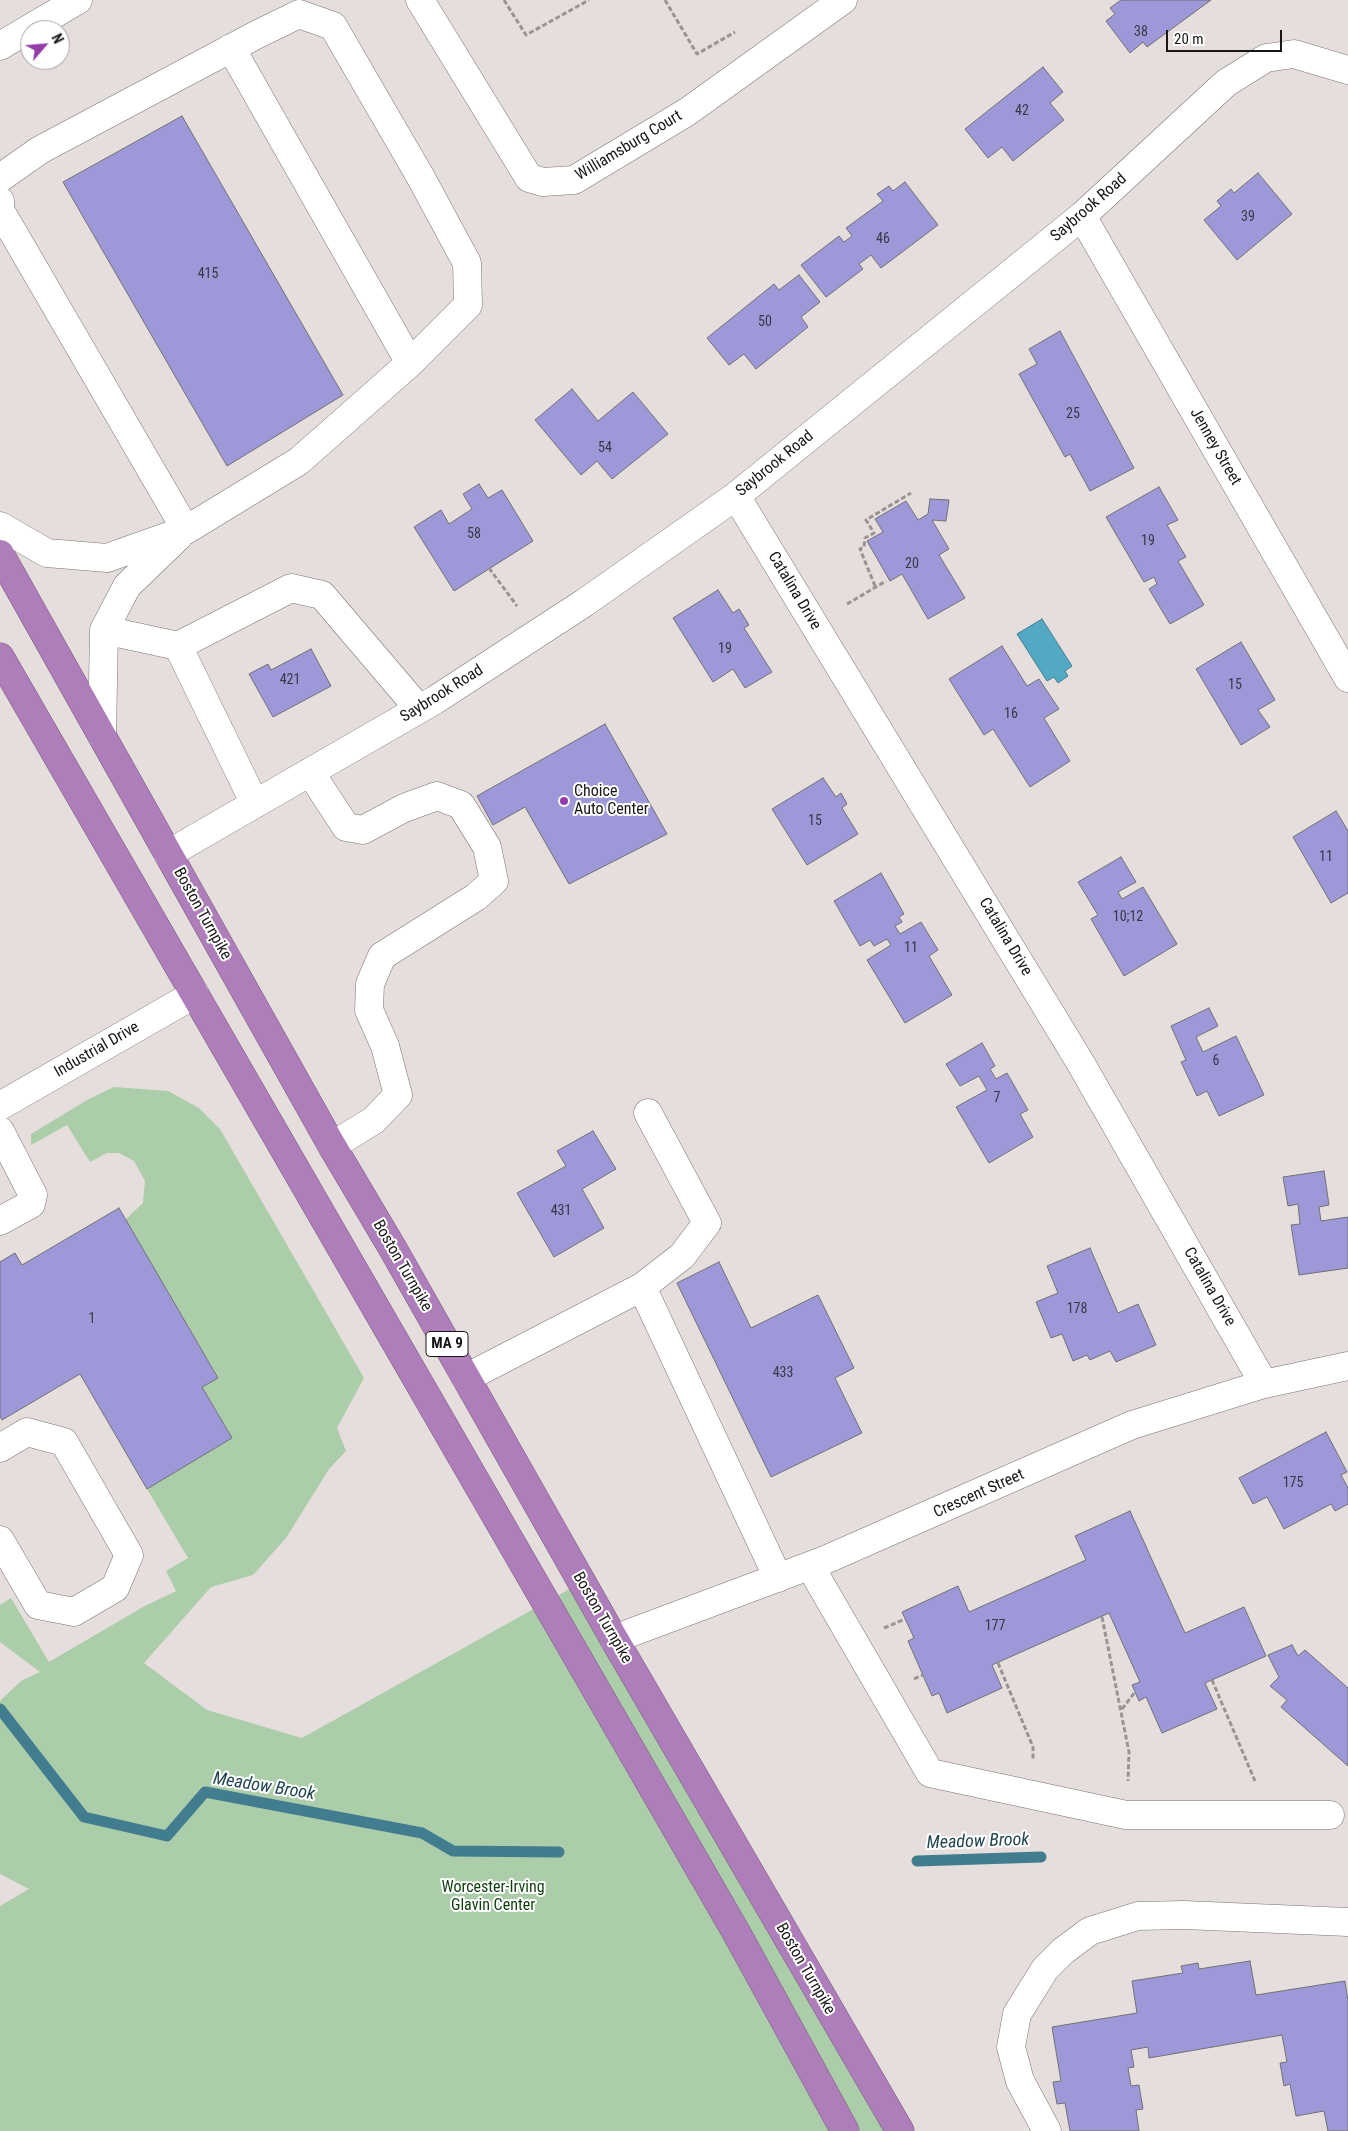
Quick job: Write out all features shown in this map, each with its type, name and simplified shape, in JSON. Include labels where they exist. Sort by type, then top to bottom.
[{"type":"highway","name":"Boston Turnpike","points":[[0,554],[332,1146],[614,1639],[900,2131]]},
{"type":"highway","name":"MA 9","points":[[0,657],[731,1924],[845,2131]]},
{"type":"street","points":[[0,46],[78,0]]},
{"type":"street","name":"Williamsburg Court","points":[[420,0],[529,178],[543,182],[574,180],[678,117],[843,0]]},
{"type":"street","points":[[0,178],[40,150],[231,48],[299,14],[333,26],[420,176],[467,263],[468,305],[410,363],[299,461],[186,530],[107,558],[47,553],[0,526]]},
{"type":"street","points":[[231,48],[410,363]]},
{"type":"street","name":"Saybrook Road","points":[[168,854],[419,709],[584,603],[736,496],[1082,216],[1226,83],[1266,58],[1294,54],[1348,70]]},
{"type":"street","points":[[0,201],[0,210],[186,530]]},
{"type":"street","name":"Jenney Street","points":[[1082,216],[1348,678]]},
{"type":"street","name":"Catalina Drive","points":[[736,496],[1080,1062],[1264,1384]]},
{"type":"street","points":[[102,736],[104,630],[127,586],[186,530]]},
{"type":"street","points":[[104,630],[178,646],[291,588],[322,595],[419,709]]},
{"type":"street","points":[[178,646],[255,804]]},
{"type":"street","points":[[310,772],[346,827],[364,830],[404,808],[437,796],[461,805],[487,847],[494,881],[476,897],[382,956],[370,984],[369,1010],[385,1046],[398,1096],[374,1120],[332,1146]]},
{"type":"street","name":"Industrial Drive","points":[[0,1106],[195,994]]},
{"type":"street","points":[[466,1378],[642,1287],[682,1256],[707,1224],[648,1113]]},
{"type":"street","points":[[0,1131],[33,1195],[31,1204],[0,1221]]},
{"type":"street","points":[[642,1287],[778,1578]]},
{"type":"street","name":"Crescent Street","points":[[614,1639],[810,1566],[1132,1425],[1264,1384],[1348,1366]]},
{"type":"street","points":[[0,1448],[27,1432],[64,1442],[129,1555],[116,1588],[74,1612],[38,1605],[0,1540]]},
{"type":"street","points":[[810,1566],[930,1774],[1126,1814],[1330,1815]]},
{"type":"street","points":[[1047,2131],[1020,2082],[1011,2047],[1017,2014],[1045,1969],[1063,1951],[1090,1931],[1138,1916],[1184,1915],[1348,1922]]},
{"type":"path","points":[[504,0],[526,34],[589,0]]},
{"type":"path","points":[[665,0],[697,54],[737,31]]},
{"type":"path","points":[[875,586],[860,549],[864,547],[865,538],[874,533],[866,520],[911,493]]},
{"type":"path","points":[[489,568],[536,634]]},
{"type":"path","points":[[847,604],[886,581]]},
{"type":"path","points":[[1102,1617],[1122,1709],[1129,1752]]},
{"type":"path","points":[[998,1663],[1033,1747]]},
{"type":"path","points":[[1212,1680],[1269,1815]]},
{"type":"path","points":[[1122,1709],[1135,1692]]},
{"type":"green space","name":"Worcester-Irving Glavin Center","points":[[114,1087],[168,1091],[199,1108],[220,1129],[364,1378],[337,1428],[346,1451],[329,1469],[286,1538],[253,1575],[211,1587],[144,1663],[207,1710],[302,1738],[582,1582],[890,2131],[0,2131],[0,1906],[29,1889],[0,1874],[0,1701],[21,1681],[40,1672],[0,1642],[0,1605],[11,1598],[49,1662],[143,1607],[176,1591],[166,1571],[188,1558],[147,1489],[232,1438],[202,1387],[218,1377],[125,1220],[143,1203],[145,1181],[134,1161],[119,1153],[107,1153],[90,1162],[67,1125],[31,1145],[31,1134],[87,1100]]},
{"type":"water","points":[[1042,619],[1072,666],[1065,671],[1068,676],[1058,683],[1054,677],[1047,681],[1017,634]]},
{"type":"building","points":[[1121,0],[1211,0],[1147,47],[1143,42],[1130,53],[1106,21],[1115,14],[1110,8]]},
{"type":"building","points":[[1043,67],[1063,92],[1050,103],[1064,120],[1013,161],[1002,147],[988,158],[965,129]]},
{"type":"building","points":[[182,116],[343,395],[227,466],[63,182]]},
{"type":"building","points":[[1258,173],[1292,214],[1237,260],[1204,220],[1221,206],[1217,201],[1231,189],[1234,193]]},
{"type":"building","points":[[905,182],[938,225],[881,268],[871,255],[859,264],[863,269],[826,297],[801,265],[839,236],[844,242],[852,236],[846,228],[883,201],[877,194],[889,186],[893,191]]},
{"type":"building","points":[[799,275],[820,302],[801,317],[808,327],[756,369],[744,354],[729,365],[707,338],[774,284],[779,290]]},
{"type":"building","points":[[1060,331],[1134,468],[1090,491],[1070,454],[1065,457],[1019,374],[1037,364],[1029,349]]},
{"type":"building","points":[[572,389],[598,421],[633,392],[668,434],[612,479],[597,461],[581,475],[535,420]]},
{"type":"building","points":[[479,484],[488,498],[502,490],[533,541],[454,591],[414,527],[441,510],[449,524],[472,509],[463,494]]},
{"type":"building","points":[[1159,487],[1178,520],[1167,525],[1186,557],[1178,561],[1204,605],[1170,624],[1149,589],[1157,584],[1154,577],[1144,582],[1106,517]]},
{"type":"building","points":[[930,499],[949,500],[946,521],[932,520],[949,549],[939,555],[965,598],[928,619],[902,574],[890,581],[867,541],[883,532],[875,519],[906,501],[918,520],[928,514]]},
{"type":"building","points":[[718,590],[733,613],[739,609],[749,625],[744,628],[772,672],[745,688],[733,669],[713,682],[673,618]]},
{"type":"building","points":[[1241,642],[1275,700],[1258,710],[1270,727],[1241,745],[1196,669]]},
{"type":"building","points":[[1002,646],[1027,686],[1039,679],[1059,709],[1044,718],[1070,761],[1030,787],[993,729],[984,735],[949,679]]},
{"type":"building","points":[[311,649],[331,686],[273,717],[249,674],[268,664],[271,670]]},
{"type":"building","name":"Choice Auto Center","points":[[605,724],[667,834],[569,884],[525,807],[493,825],[477,796]]},
{"type":"building","points":[[823,778],[836,797],[841,793],[847,804],[842,808],[858,834],[807,865],[772,809]]},
{"type":"building","points":[[1336,811],[1348,831],[1348,893],[1331,903],[1293,837]]},
{"type":"building","points":[[1121,857],[1136,882],[1118,892],[1122,899],[1143,887],[1177,944],[1124,976],[1091,919],[1098,915],[1078,882]]},
{"type":"building","points":[[881,873],[904,914],[899,917],[902,922],[895,926],[900,934],[921,922],[938,950],[929,956],[952,995],[905,1023],[867,960],[891,945],[887,939],[874,946],[870,940],[860,946],[834,901]]},
{"type":"building","points":[[1209,1008],[1218,1026],[1196,1037],[1203,1052],[1236,1036],[1264,1095],[1219,1116],[1207,1091],[1197,1096],[1181,1062],[1186,1060],[1171,1026]]},
{"type":"building","points":[[982,1043],[995,1066],[990,1069],[996,1079],[1007,1073],[1028,1110],[1020,1114],[1033,1137],[989,1163],[956,1107],[987,1090],[979,1076],[960,1086],[946,1064]]},
{"type":"building","points":[[593,1131],[616,1169],[582,1189],[604,1228],[554,1257],[517,1193],[566,1166],[557,1151]]},
{"type":"building","points":[[1324,1171],[1329,1205],[1319,1207],[1321,1221],[1348,1217],[1348,1268],[1299,1275],[1291,1225],[1300,1224],[1298,1204],[1288,1206],[1283,1177]]},
{"type":"building","points":[[119,1208],[218,1378],[202,1387],[232,1438],[147,1489],[80,1374],[2,1420],[0,1416],[0,1262],[15,1253],[22,1265]]},
{"type":"building","points":[[1090,1248],[1118,1313],[1138,1304],[1156,1345],[1116,1362],[1110,1351],[1090,1360],[1087,1355],[1073,1361],[1062,1334],[1051,1338],[1036,1302],[1058,1293],[1047,1266]]},
{"type":"building","points":[[719,1262],[751,1328],[818,1295],[854,1368],[835,1378],[862,1433],[771,1477],[677,1283]]},
{"type":"building","points":[[1326,1432],[1347,1472],[1341,1475],[1348,1488],[1348,1504],[1335,1511],[1331,1504],[1284,1529],[1267,1497],[1253,1504],[1239,1478]]},
{"type":"building","points":[[1130,1511],[1185,1633],[1244,1607],[1266,1656],[1205,1683],[1217,1709],[1162,1733],[1146,1697],[1139,1701],[1132,1685],[1140,1682],[1109,1613],[992,1665],[1002,1688],[947,1713],[939,1693],[932,1696],[908,1641],[914,1638],[902,1612],[958,1586],[969,1612],[1086,1560],[1075,1536]]},
{"type":"building","points":[[1292,1645],[1298,1656],[1305,1650],[1348,1688],[1348,1766],[1281,1707],[1287,1700],[1270,1686],[1279,1677],[1268,1655]]},
{"type":"building","points":[[1250,1961],[1256,1995],[1345,1981],[1348,2001],[1348,2131],[1328,2131],[1324,2111],[1296,2116],[1290,2084],[1284,2086],[1280,2063],[1287,2062],[1282,2035],[1149,2058],[1148,2047],[1131,2050],[1134,2067],[1128,2068],[1131,2086],[1139,2085],[1143,2109],[1136,2110],[1139,2131],[1070,2131],[1065,2103],[1057,2104],[1053,2082],[1061,2081],[1052,2027],[1137,2013],[1132,1981],[1183,1973],[1181,1966],[1198,1963],[1199,1969]]},
{"type":"waterway","name":"Meadow Brook","points":[[0,1709],[84,1817],[167,1836],[205,1792],[422,1833],[453,1851],[559,1852]]},
{"type":"waterway","name":"Meadow Brook","points":[[917,1861],[1041,1857]]},
{"type":"place","name":"Choice Auto Center","points":[[564,801]]}]
